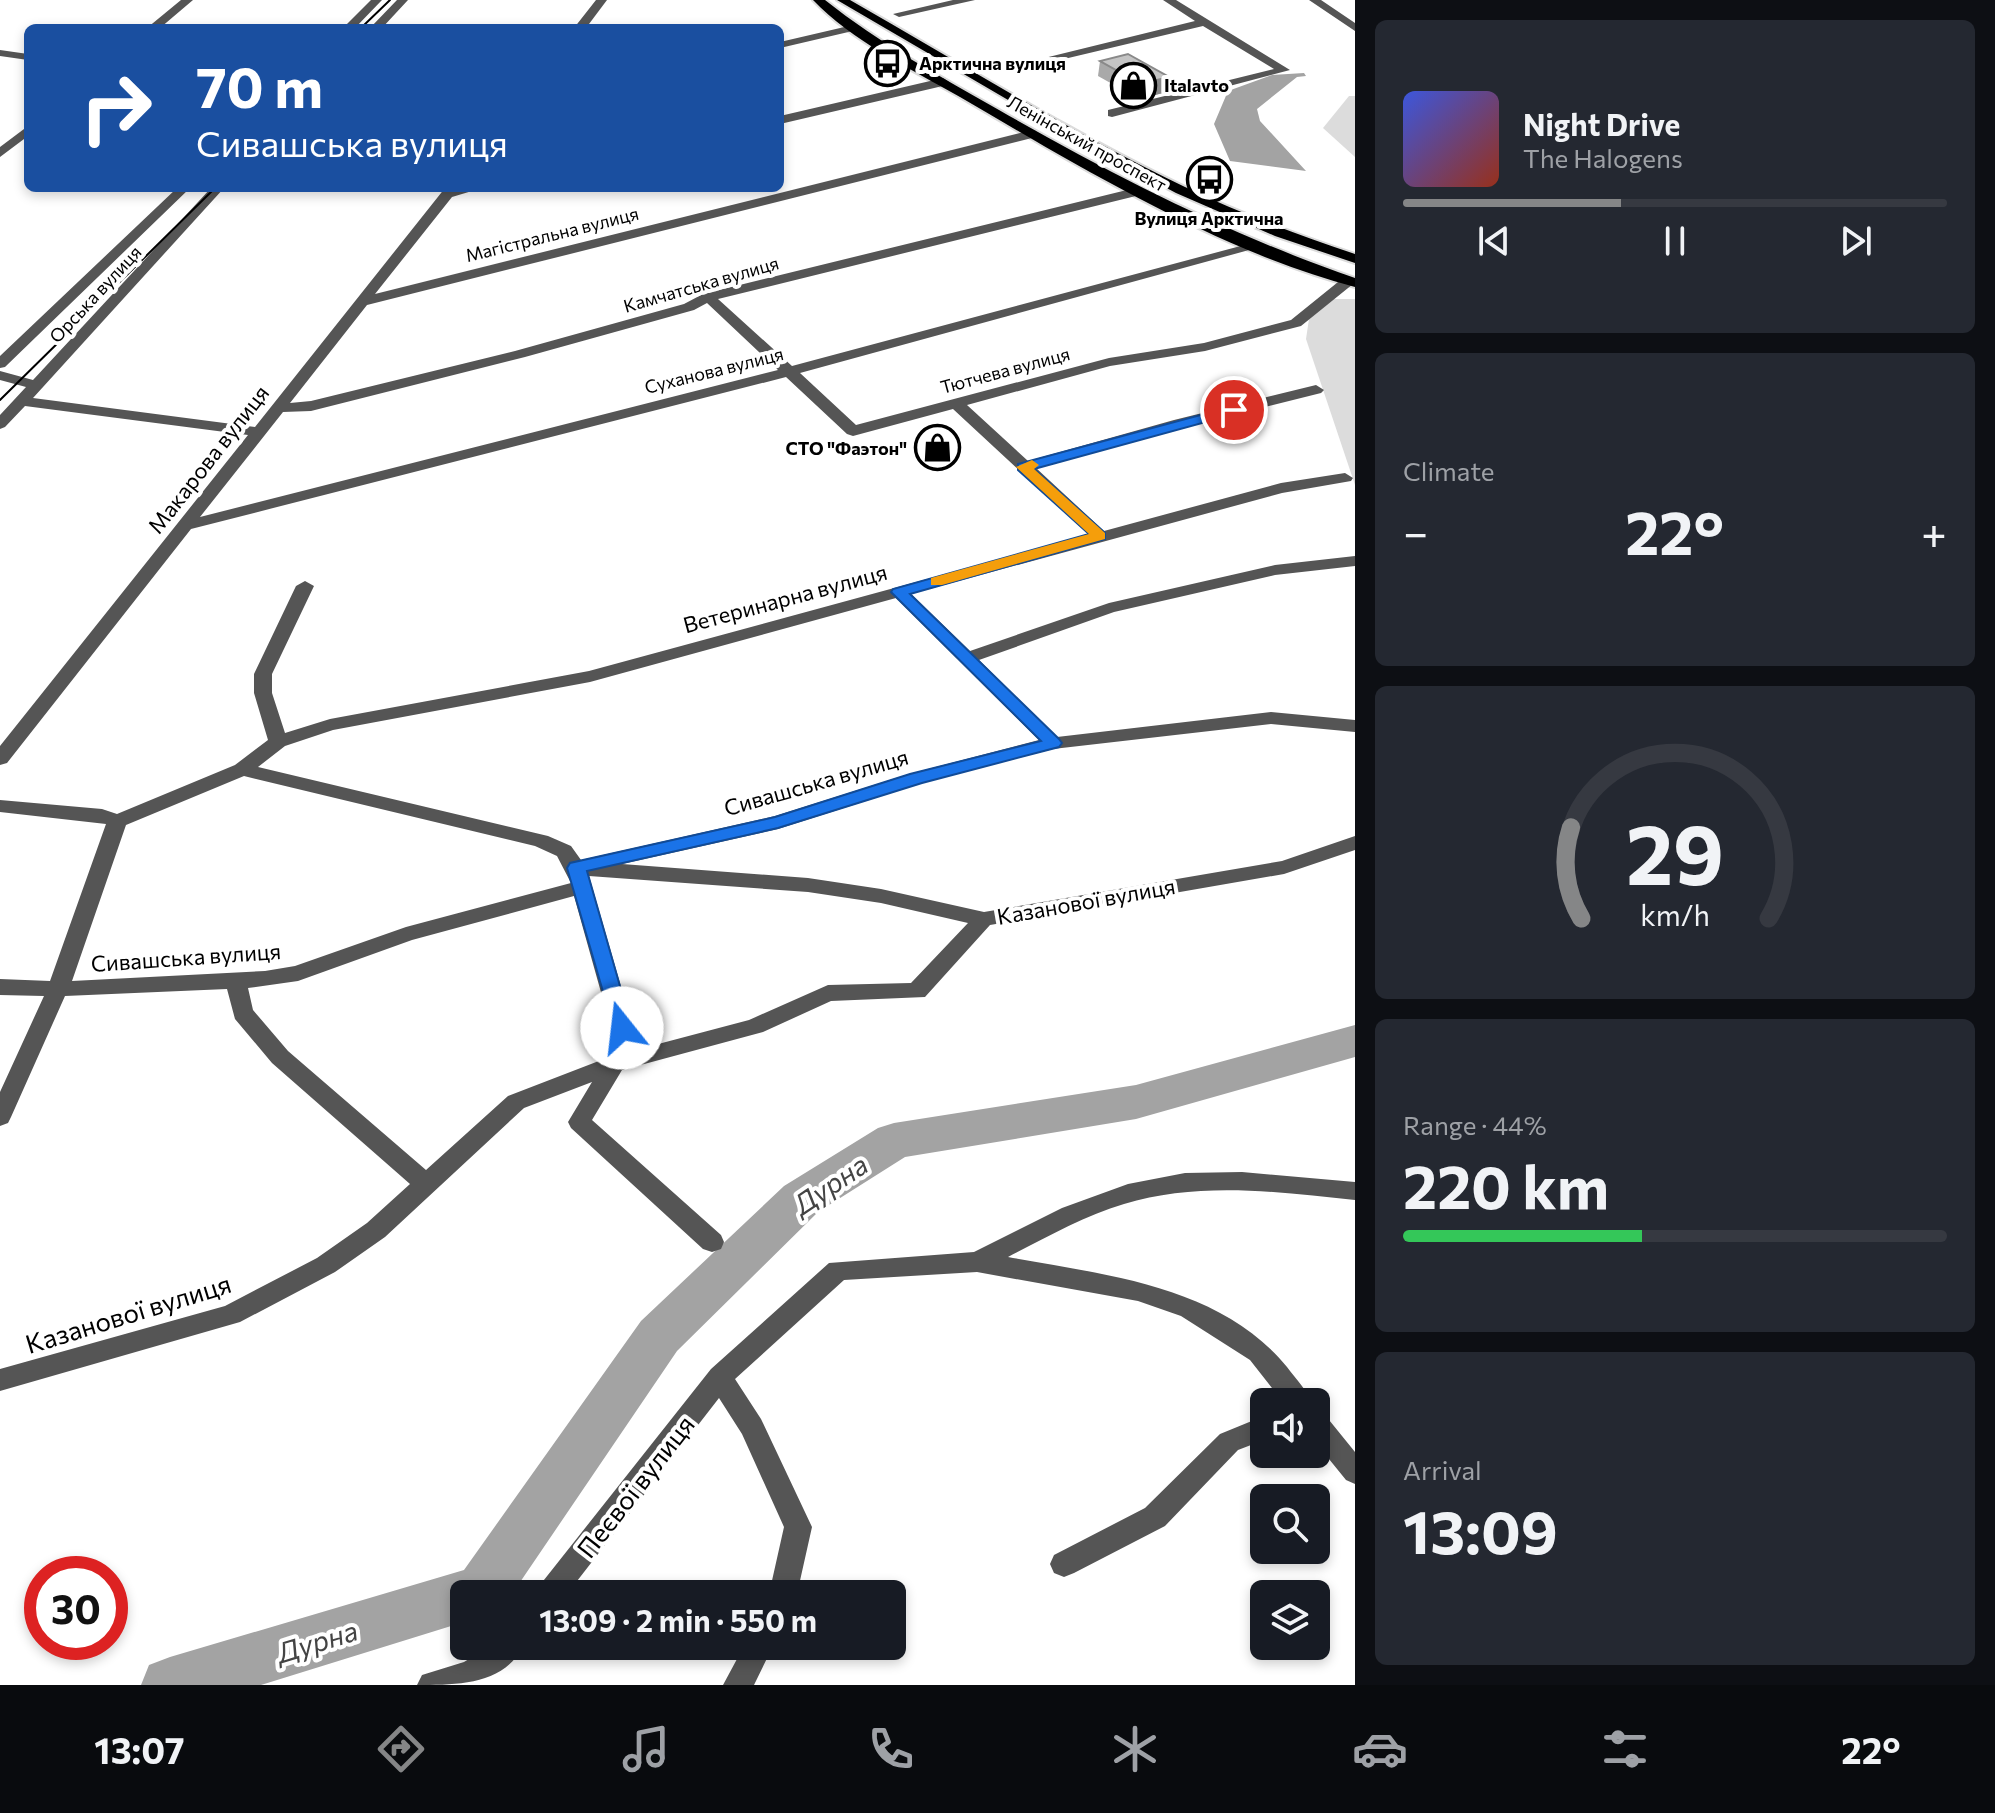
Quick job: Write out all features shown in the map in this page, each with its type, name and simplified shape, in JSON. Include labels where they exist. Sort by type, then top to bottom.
[{"type":"main road","name":"Ленінський проспект","points":[[818,0],[853,28],[1135,192],[1253,247],[1352,282]]},
{"type":"main road","name":"Ленінський проспект","points":[[842,0],[1084,139],[1181,190],[1280,233],[1355,259]]},
{"type":"main road","points":[[1047,143],[1069,149],[1083,145],[1084,139]]},
{"type":"main road","points":[[1078,160],[1075,152],[1090,148],[1104,150]]},
{"type":"street","points":[[158,24],[188,0]]},
{"type":"street","points":[[353,24],[377,0]]},
{"type":"street","points":[[380,24],[403,0]]},
{"type":"street","points":[[583,24],[602,0]]},
{"type":"street","points":[[899,14],[970,0]]},
{"type":"street","points":[[1112,113],[1284,70],[1168,0]]},
{"type":"street","points":[[1314,0],[1355,28]]},
{"type":"street","points":[[1022,65],[1207,22]]},
{"type":"street","points":[[784,44],[853,28]]},
{"type":"street","points":[[0,53],[24,56]]},
{"type":"street","points":[[784,119],[943,82]]},
{"type":"street","points":[[0,153],[24,133]]},
{"type":"street","name":"Магістральна вулиця","points":[[361,302],[1032,134]]},
{"type":"street","points":[[0,364],[180,192]]},
{"type":"street","name":"Орська вулиця","points":[[0,424],[214,192]]},
{"type":"street","name":"Макарова вулиця","points":[[0,759],[449,192]]},
{"type":"street","name":"Камчатська вулиця","points":[[277,408],[311,406],[520,354],[689,307],[708,297],[1135,192]]},
{"type":"street","name":"Суханова вулиця","points":[[184,526],[788,372],[1253,247]]},
{"type":"street","name":"Тютчева вулиця","points":[[708,297],[853,431],[1109,362],[1205,347],[1296,323],[1352,282]]},
{"type":"street","points":[[0,375],[35,385]]},
{"type":"street","points":[[1023,467],[1179,423],[1316,390]]},
{"type":"street","points":[[24,401],[257,432]]},
{"type":"street","points":[[957,404],[1100,536]]},
{"type":"street","name":"Ветеринарна вулиця","points":[[117,821],[242,769],[278,742],[330,725],[590,676],[1281,488],[1345,478]]},
{"type":"street","points":[[967,658],[1109,608],[1275,570],[1355,561]]},
{"type":"street","points":[[278,742],[263,693],[263,674],[305,586]]},
{"type":"street","points":[[899,592],[1053,743]]},
{"type":"street","name":"Сивашська вулиця","points":[[0,987],[58,989],[236,982],[298,973],[579,877],[778,822],[916,778],[1053,743],[1271,718],[1355,726]]},
{"type":"street","points":[[242,769],[541,841],[564,851],[579,877],[622,1028],[614,1064],[579,1122],[712,1242]]},
{"type":"street","points":[[0,806],[102,815],[117,821],[58,989],[0,1117]]},
{"type":"street","name":"Казанової вулиця","points":[[0,1380],[231,1315],[326,1265],[376,1230],[516,1102],[614,1064],[755,1026],[828,993],[917,991],[984,919],[1284,867],[1355,843]]},
{"type":"street","name":"Сивашська вулиця","points":[[579,877],[808,885],[881,896],[984,919]]},
{"type":"street","points":[[236,982],[243,1013],[280,1057],[427,1185]]},
{"type":"street","points":[[977,1262],[1082,1210],[1127,1193],[1173,1184],[1222,1180],[1355,1191]]},
{"type":"street","points":[[977,1262],[1138,1291],[1190,1309],[1259,1352],[1288,1388]]},
{"type":"street","name":"Пеєвої вулиця","points":[[561,1580],[720,1377],[838,1270],[977,1262]]},
{"type":"street","points":[[720,1377],[752,1427],[798,1527],[786,1580]]},
{"type":"street","points":[[1064,1564],[1155,1517],[1229,1442],[1250,1434]]},
{"type":"street","points":[[1330,1441],[1355,1472]]},
{"type":"street","points":[[432,1685],[464,1679],[495,1660]]},
{"type":"street","points":[[738,1685],[751,1660]]},
{"type":"shaded area","points":[[1304,73],[1306,76],[1297,77],[1257,109],[1260,121],[1306,171],[1230,161],[1214,124],[1228,91],[1272,75]]},
{"type":"shaded area","points":[[1349,96],[1355,96],[1355,157],[1323,128]]},
{"type":"shaded area","points":[[1334,299],[1355,299],[1355,485],[1306,339],[1309,319]]},
{"type":"building","points":[[1128,54],[1169,77],[1141,84],[1100,61]]},
{"type":"waterway","name":"Дурна","points":[[490,1580],[659,1336],[801,1199],[894,1141],[1136,1102],[1355,1041]]},
{"type":"waterway","name":"Дурна","points":[[170,1685],[450,1600]]},
{"type":"tram line","points":[[365,24],[390,0]]},
{"type":"tram line","points":[[0,400],[211,192]]},
{"type":"slow traffic","points":[[937,581],[1100,536],[1023,467],[1032,465]]},
{"type":"place","name":"Арктична вулиця","points":[[888,63]]},
{"type":"place","name":"Italavto","points":[[1133,85]]},
{"type":"place","name":"Вулиця Арктична","points":[[1209,180]]},
{"type":"place","name":"СТО \"Фаэтон\"","points":[[938,448]]},
{"type":"route","points":[[622,1028],[576,868],[778,822],[916,778],[1053,743],[899,592],[1100,536],[1023,467],[1234,410]]}]
